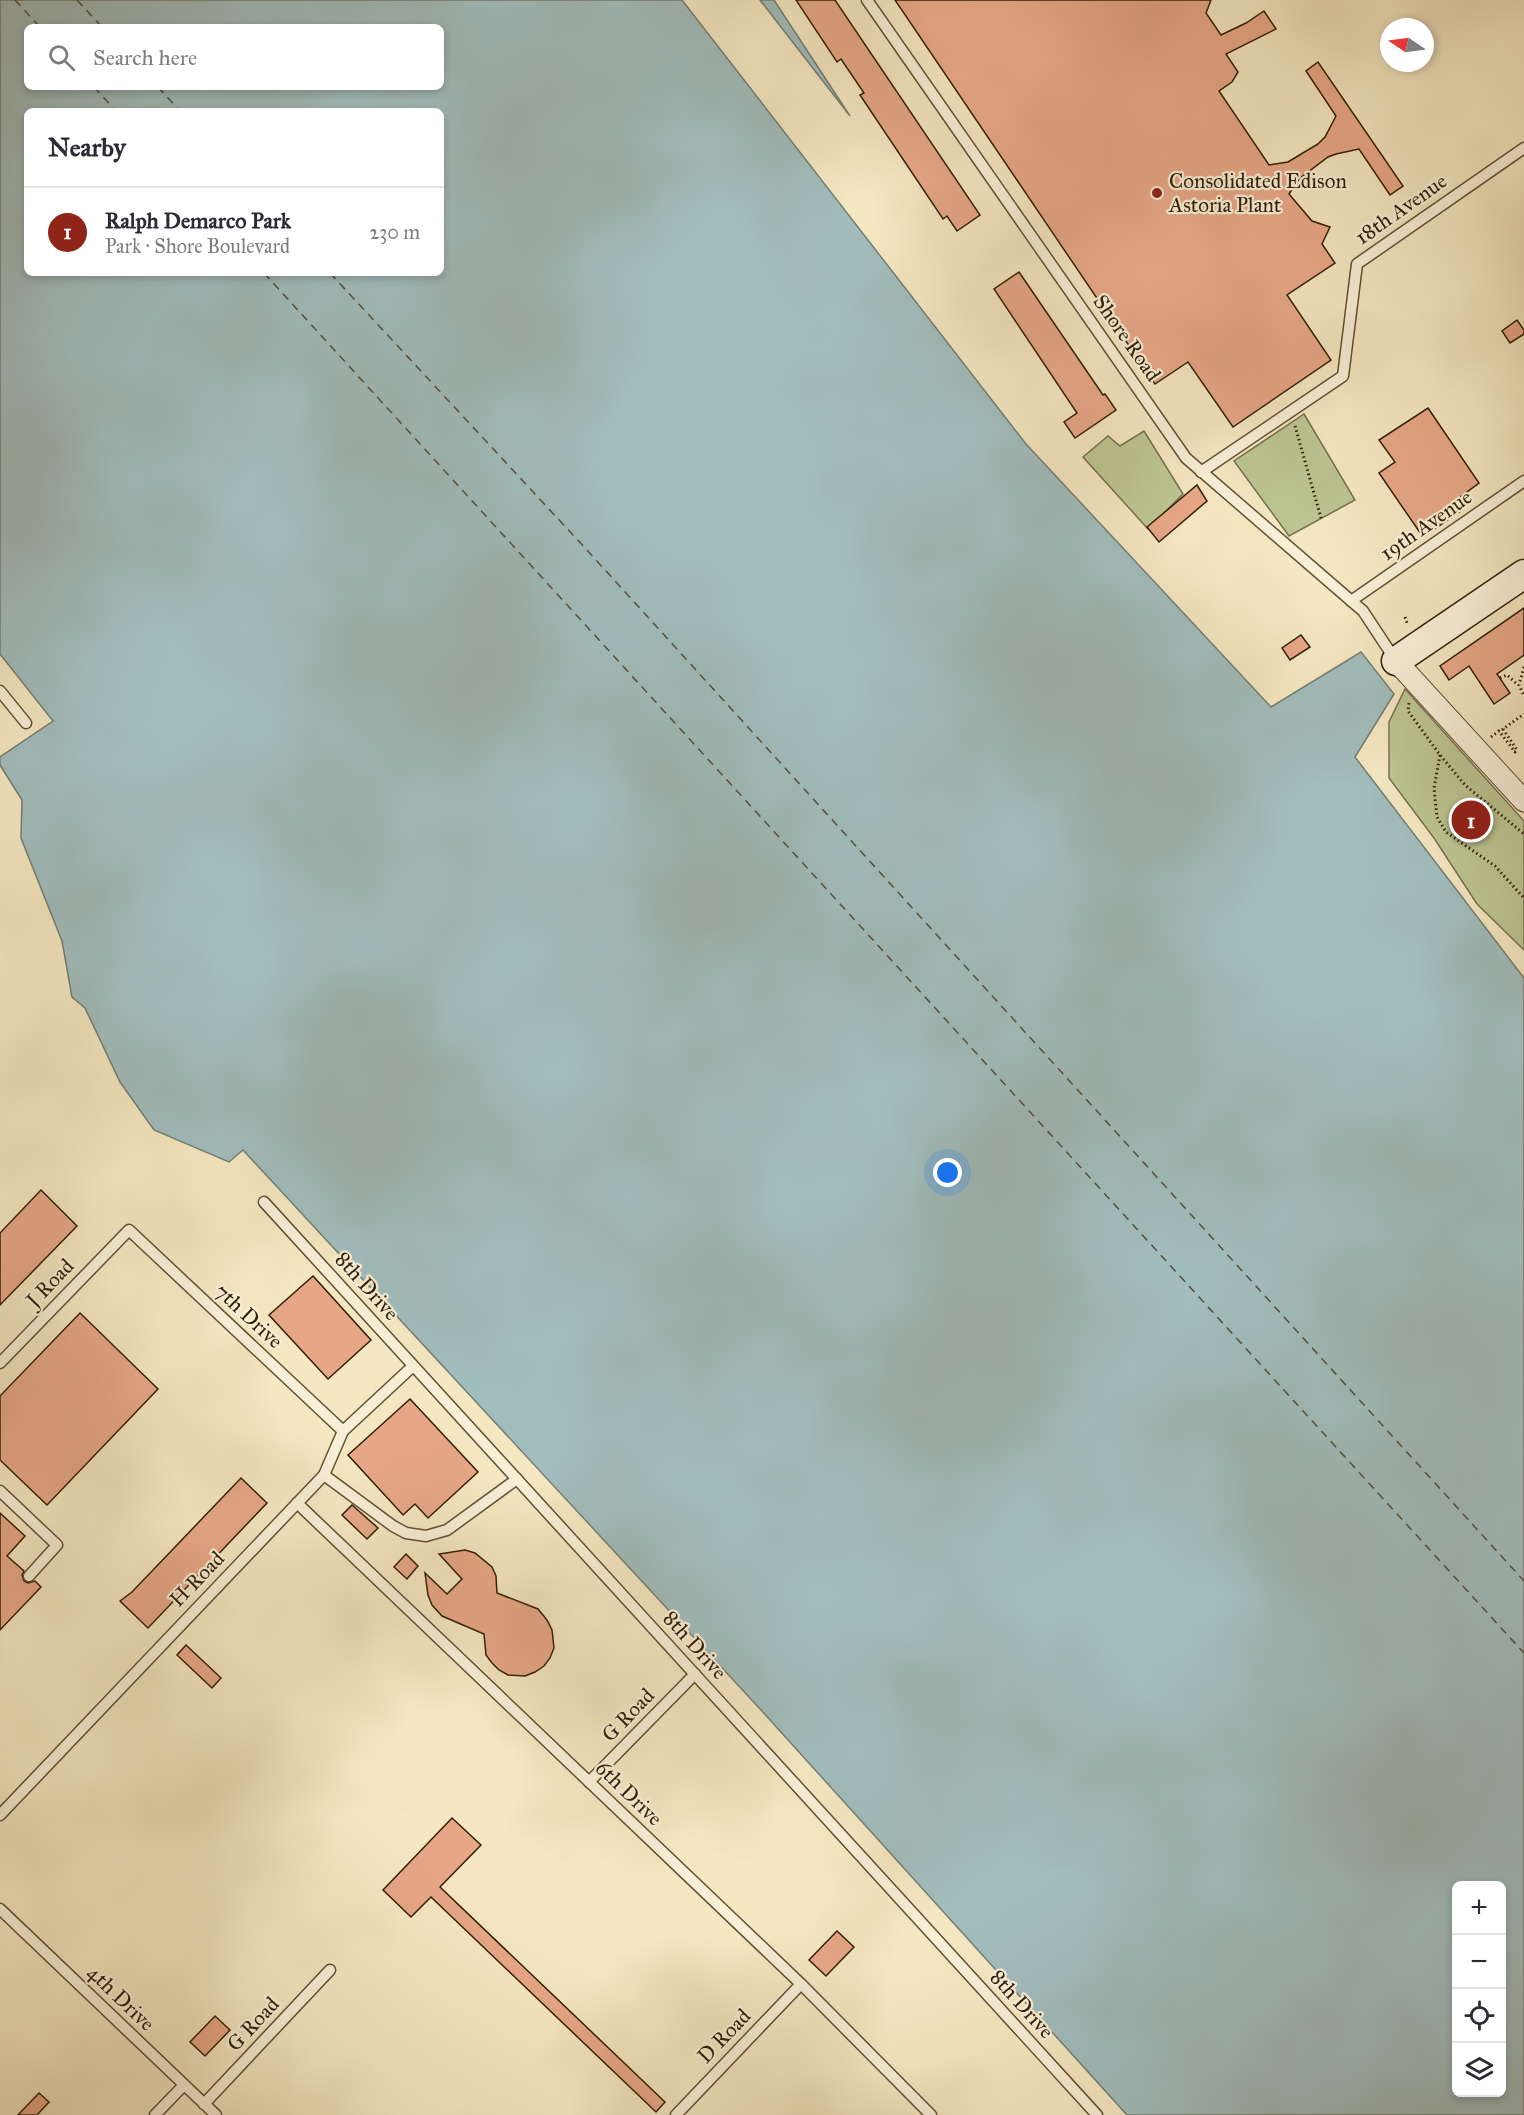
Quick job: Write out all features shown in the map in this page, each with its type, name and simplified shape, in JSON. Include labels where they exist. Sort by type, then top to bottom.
[{"type":"street","points":[[1524,574],[1396,661],[1524,801]]},
{"type":"lane","name":"Shore Road","points":[[867,0],[1186,458],[1363,611],[1396,661]]},
{"type":"lane","name":"18th Avenue","points":[[1201,472],[1343,376],[1357,264],[1524,148]]},
{"type":"lane","name":"19th Avenue","points":[[1351,601],[1524,481]]},
{"type":"lane","points":[[0,691],[26,723]]},
{"type":"lane","name":"8th Drive","points":[[264,1202],[1097,2115]]},
{"type":"lane","name":"J Road","points":[[0,1363],[129,1230]]},
{"type":"lane","name":"7th Drive","points":[[129,1230],[343,1431]]},
{"type":"lane","name":"H Road","points":[[0,1815],[324,1474],[343,1431],[413,1366]]},
{"type":"lane","points":[[324,1474],[393,1526],[406,1533],[426,1536],[447,1530],[517,1479]]},
{"type":"lane","points":[[0,1491],[57,1545],[29,1576]]},
{"type":"lane","name":"6th Drive","points":[[297,1503],[801,1984],[932,2115]]},
{"type":"lane","name":"G Road","points":[[589,1782],[695,1674]]},
{"type":"lane","name":"4th Drive","points":[[0,1909],[216,2115]]},
{"type":"lane","name":"G Road","points":[[204,2104],[330,1970]]},
{"type":"lane","name":"D Road","points":[[676,2115],[801,1984]]},
{"type":"lane","points":[[155,2115],[184,2085]]},
{"type":"path","points":[[1294,422],[1321,518]]},
{"type":"path","points":[[1405,617],[1407,623]]},
{"type":"path","points":[[1518,685],[1524,667]]},
{"type":"path","points":[[1500,678],[1507,675],[1518,685],[1524,696]]},
{"type":"path","points":[[1411,699],[1408,711],[1465,785],[1524,834]]},
{"type":"path","points":[[1491,738],[1524,714]]},
{"type":"path","points":[[1502,730],[1517,750],[1515,752],[1502,730]]},
{"type":"path","points":[[1440,755],[1434,788],[1437,817],[1446,832],[1495,866],[1524,898]]},
{"type":"green space","points":[[1304,414],[1355,500],[1289,536],[1234,461]]},
{"type":"green space","points":[[1144,431],[1183,494],[1148,529],[1083,457],[1108,436],[1120,446]]},
{"type":"green space","points":[[1405,689],[1524,821],[1524,950],[1477,904],[1434,838],[1389,778],[1389,722]]},
{"type":"water","points":[[0,0],[682,0],[1026,444],[1271,707],[1361,652],[1394,694],[1355,757],[1524,978],[1524,2115],[1127,2115],[761,1710],[243,1150],[229,1162],[154,1130],[120,1082],[85,1008],[72,997],[62,941],[21,838],[22,800],[0,765],[0,757],[53,721],[0,654]]},
{"type":"water","points":[[760,0],[774,0],[850,116]]},
{"type":"building","points":[[796,0],[835,0],[980,215],[957,231],[947,216],[943,219],[860,95],[864,93],[841,59],[837,62]]},
{"type":"building","name":"Consolidated Edison Astoria Plant","points":[[895,0],[1211,0],[1206,13],[1221,35],[1264,11],[1276,29],[1226,54],[1238,72],[1232,82],[1219,91],[1269,165],[1288,162],[1318,144],[1325,137],[1336,116],[1306,71],[1318,62],[1403,186],[1390,195],[1359,149],[1328,157],[1299,179],[1289,194],[1312,221],[1330,227],[1322,244],[1335,263],[1287,295],[1331,360],[1233,427],[1188,362],[1155,384]]},
{"type":"building","points":[[1019,272],[1103,395],[1105,394],[1116,410],[1075,438],[1064,422],[1077,413],[994,289]]},
{"type":"building","points":[[1517,320],[1524,334],[1510,343],[1502,331]]},
{"type":"building","points":[[1428,408],[1479,483],[1455,501],[1462,510],[1423,537],[1379,473],[1395,462],[1379,440]]},
{"type":"building","points":[[1197,485],[1207,501],[1159,542],[1147,527]]},
{"type":"building","points":[[1524,608],[1524,655],[1497,674],[1510,693],[1494,704],[1469,666],[1449,680],[1440,666]]},
{"type":"building","points":[[1301,635],[1310,647],[1290,660],[1282,648]]},
{"type":"building","points":[[41,1190],[77,1226],[0,1305],[0,1233]]},
{"type":"building","points":[[313,1276],[371,1340],[328,1379],[269,1315]]},
{"type":"building","points":[[80,1313],[158,1389],[47,1505],[0,1460],[0,1396]]},
{"type":"building","points":[[410,1399],[478,1472],[428,1518],[415,1504],[403,1515],[348,1455]]},
{"type":"building","points":[[241,1478],[267,1503],[148,1628],[120,1601],[132,1592]]},
{"type":"building","points":[[352,1505],[378,1528],[367,1539],[342,1515]]},
{"type":"building","points":[[0,1513],[25,1536],[7,1556],[24,1571],[22,1575],[24,1581],[28,1583],[35,1581],[41,1587],[0,1630]]},
{"type":"building","points":[[465,1550],[475,1553],[492,1567],[496,1576],[497,1593],[538,1609],[547,1620],[552,1630],[554,1648],[544,1666],[535,1672],[525,1676],[508,1675],[499,1670],[486,1655],[484,1634],[442,1616],[432,1605],[425,1573],[447,1594],[462,1579],[439,1554]]},
{"type":"building","points":[[406,1554],[418,1566],[407,1579],[394,1567]]},
{"type":"building","points":[[186,1645],[221,1678],[212,1688],[177,1655]]},
{"type":"building","points":[[452,1818],[481,1845],[440,1887],[665,2102],[656,2112],[431,1897],[411,1917],[383,1890]]},
{"type":"building","points":[[837,1931],[854,1947],[826,1976],[809,1960]]},
{"type":"building","points":[[215,2016],[230,2030],[205,2056],[190,2042]]},
{"type":"building","points":[[39,2093],[49,2102],[37,2115],[18,2115]]},
{"type":"ferry route","points":[[15,0],[37,24]]},
{"type":"ferry route","points":[[77,0],[99,24]]},
{"type":"ferry route","points":[[97,90],[113,108]]},
{"type":"ferry route","points":[[161,90],[177,108]]},
{"type":"ferry route","points":[[267,276],[1524,1653]]},
{"type":"ferry route","points":[[333,276],[586,549],[1524,1581]]},
{"type":"place","name":"Consolidated Edison Astoria Plant","points":[[1157,193]]},
{"type":"place","name":"Ralph Demarco Park","points":[[1471,820]]}]
